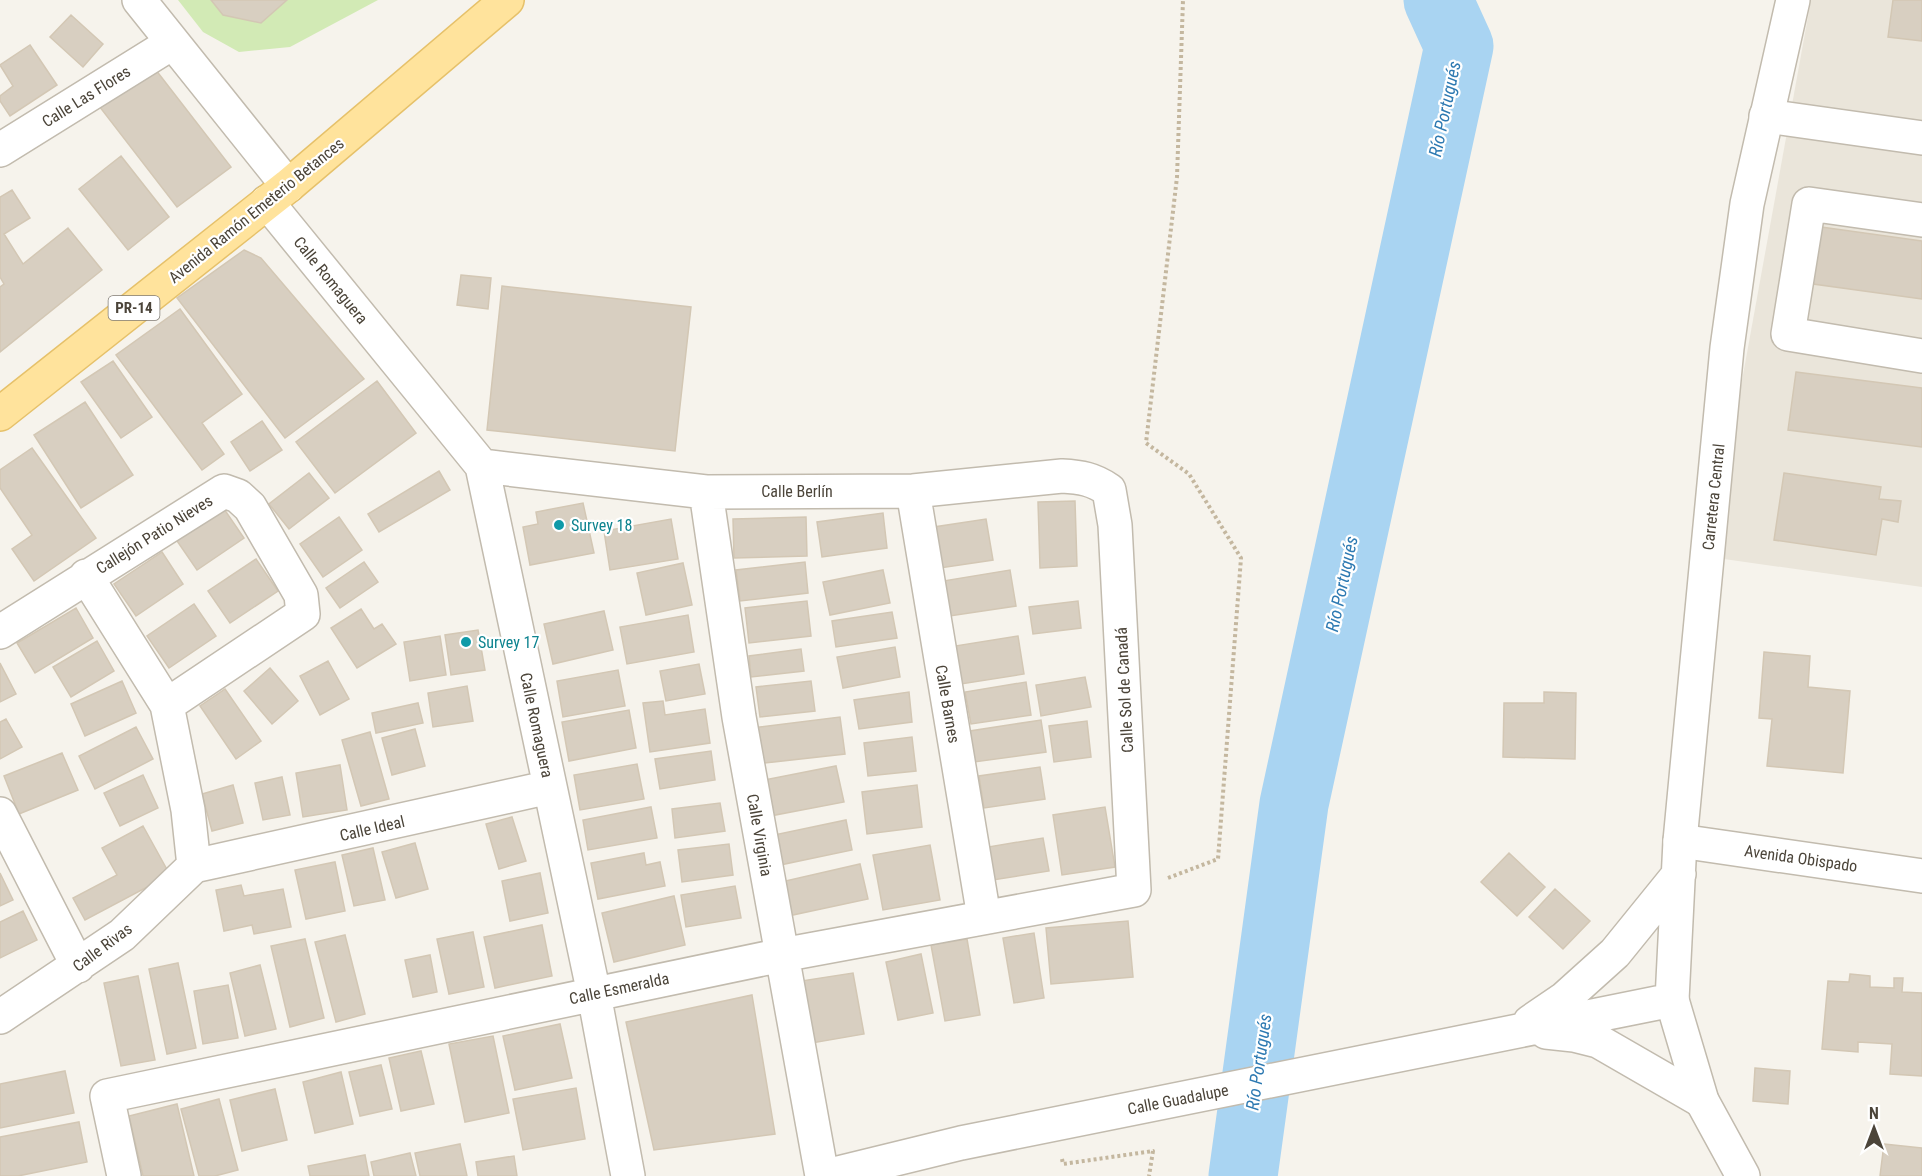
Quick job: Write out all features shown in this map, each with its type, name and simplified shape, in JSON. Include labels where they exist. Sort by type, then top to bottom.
[{"type":"main road","name":"Avenida Ramón Emeterio Betances","points":[[0,414],[278,194],[507,0]]},
{"type":"street","name":"Calle Romaguera","points":[[139,0],[172,42],[278,194],[482,466],[594,994],[628,1176]]},
{"type":"street","name":"Carretera Central","points":[[1743,1176],[1702,1101],[1672,1000],[1680,841],[1727,348],[1747,204],[1793,0]]},
{"type":"street","name":"Calle Las Flores","points":[[0,150],[172,42]]},
{"type":"street","points":[[1766,116],[1922,138]]},
{"type":"street","points":[[1922,220],[1809,204],[1788,334],[1922,356]]},
{"type":"street","name":"Calle Berlín","points":[[482,466],[706,492],[913,491],[1062,476],[1083,477],[1098,482],[1109,490]]},
{"type":"street","name":"Calle Sol de Canadá","points":[[1109,490],[1115,525],[1134,890]]},
{"type":"street","name":"Callejón Patio Nieves","points":[[0,632],[224,491],[238,496],[250,507],[302,595],[303,614],[167,705]]},
{"type":"street","name":"Calle Barnes","points":[[913,491],[984,916]]},
{"type":"street","name":"Calle Virginia","points":[[706,492],[739,717],[824,1176]]},
{"type":"street","points":[[86,576],[167,705],[188,810],[194,866]]},
{"type":"street","name":"Calle Ideal","points":[[194,866],[550,787]]},
{"type":"street","points":[[0,814],[78,966]]},
{"type":"street","name":"Avenida Obispado","points":[[1680,841],[1922,876]]},
{"type":"street","name":"Calle Rivas","points":[[0,1017],[122,935],[194,866]]},
{"type":"street","points":[[1520,1029],[1565,998],[1615,953],[1678,874]]},
{"type":"street","name":"Calle Esmeralda","points":[[124,1176],[106,1096],[782,955],[1134,890]]},
{"type":"street","name":"Calle Guadalupe","points":[[824,1176],[961,1143],[1672,1000]]},
{"type":"street","points":[[1520,1029],[1574,1035],[1598,1041],[1702,1101]]},
{"type":"path","points":[[1134,890],[1218,859],[1241,558],[1190,474],[1146,443],[1177,177],[1183,0]]},
{"type":"path","points":[[1149,1176],[1153,1151]]},
{"type":"shaded area","points":[[1811,0],[1922,0],[1922,587],[1710,557]]},
{"type":"green space","points":[[178,0],[378,0],[290,47],[239,52],[203,32]]},
{"type":"building","points":[[211,0],[287,0],[261,23],[223,15]]},
{"type":"building","points":[[1893,0],[1922,0],[1922,41],[1888,37]]},
{"type":"building","points":[[71,15],[103,44],[83,67],[50,37]]},
{"type":"building","points":[[30,45],[57,85],[10,116],[0,101],[0,96],[13,86],[0,65]]},
{"type":"building","points":[[152,65],[231,167],[177,207],[99,106]]},
{"type":"building","points":[[121,156],[169,217],[128,250],[79,189]]},
{"type":"building","points":[[12,190],[30,218],[4,234],[23,264],[68,228],[102,270],[0,352],[0,287],[4,284],[0,277],[0,197]]},
{"type":"building","points":[[1814,226],[1922,241],[1922,299],[1806,283]]},
{"type":"building","points":[[244,250],[261,258],[364,379],[285,438],[177,298]]},
{"type":"building","points":[[461,275],[491,278],[488,309],[457,305]]},
{"type":"building","points":[[502,286],[691,307],[675,451],[487,430]]},
{"type":"building","points":[[180,309],[242,394],[202,423],[224,454],[202,470],[116,355]]},
{"type":"building","points":[[113,361],[152,417],[121,438],[81,382]]},
{"type":"building","points":[[1796,372],[1922,388],[1922,447],[1788,430]]},
{"type":"building","points":[[377,381],[416,433],[335,493],[296,442]]},
{"type":"building","points":[[85,402],[133,475],[81,508],[34,435]]},
{"type":"building","points":[[262,421],[282,450],[250,471],[231,442]]},
{"type":"building","points":[[32,448],[96,538],[34,581],[12,549],[32,535],[0,488],[0,470]]},
{"type":"building","points":[[439,471],[450,490],[379,532],[368,514]]},
{"type":"building","points":[[309,473],[329,498],[289,529],[269,504]]},
{"type":"building","points":[[1784,473],[1881,487],[1879,499],[1901,501],[1898,522],[1882,519],[1876,555],[1774,540]]},
{"type":"building","points":[[1075,501],[1077,566],[1040,568],[1038,502]]},
{"type":"building","points":[[583,503],[594,553],[530,565],[523,527],[538,524],[536,512]]},
{"type":"building","points":[[222,506],[244,538],[197,570],[175,538]]},
{"type":"building","points":[[883,513],[887,548],[822,557],[817,522]]},
{"type":"building","points":[[339,517],[362,550],[323,577],[300,544]]},
{"type":"building","points":[[806,517],[807,556],[734,558],[733,519]]},
{"type":"building","points":[[671,519],[678,559],[610,570],[604,531]]},
{"type":"building","points":[[986,519],[993,560],[940,568],[934,527]]},
{"type":"building","points":[[162,552],[183,584],[136,616],[114,584]]},
{"type":"building","points":[[256,559],[278,591],[230,623],[208,591]]},
{"type":"building","points":[[364,562],[378,582],[340,608],[326,588]]},
{"type":"building","points":[[805,562],[808,593],[740,601],[736,570]]},
{"type":"building","points":[[683,563],[692,605],[646,615],[637,573]]},
{"type":"building","points":[[883,570],[890,603],[830,615],[823,582]]},
{"type":"building","points":[[1010,570],[1016,606],[943,617],[937,582]]},
{"type":"building","points":[[807,601],[811,636],[749,643],[745,608]]},
{"type":"building","points":[[1078,601],[1081,628],[1033,634],[1029,607]]},
{"type":"building","points":[[194,604],[216,636],[169,668],[147,636]]},
{"type":"building","points":[[76,608],[93,638],[35,673],[17,643]]},
{"type":"building","points":[[361,609],[374,629],[382,624],[396,644],[357,668],[331,628]]},
{"type":"building","points":[[604,611],[613,650],[553,664],[544,624]]},
{"type":"building","points":[[892,612],[897,638],[836,647],[832,621]]},
{"type":"building","points":[[688,615],[694,652],[627,664],[620,627]]},
{"type":"building","points":[[478,630],[485,670],[451,675],[445,635]]},
{"type":"building","points":[[440,636],[446,675],[410,681],[404,642]]},
{"type":"building","points":[[1018,636],[1024,674],[961,684],[955,646]]},
{"type":"building","points":[[97,641],[114,671],[71,697],[53,667]]},
{"type":"building","points":[[895,647],[900,677],[843,688],[837,657]]},
{"type":"building","points":[[801,649],[804,671],[751,677],[749,656]]},
{"type":"building","points":[[1764,652],[1810,656],[1808,687],[1850,691],[1843,773],[1767,766],[1772,719],[1759,718]]},
{"type":"building","points":[[328,661],[349,699],[320,715],[300,676]]},
{"type":"building","points":[[0,663],[16,694],[0,702]]},
{"type":"building","points":[[699,664],[705,694],[666,701],[660,671]]},
{"type":"building","points":[[270,668],[298,701],[272,724],[244,691]]},
{"type":"building","points":[[618,670],[625,706],[563,717],[557,681]]},
{"type":"building","points":[[1085,677],[1091,707],[1041,716],[1036,685]]},
{"type":"building","points":[[122,681],[136,713],[85,736],[71,704]]},
{"type":"building","points":[[811,681],[815,711],[760,717],[756,687]]},
{"type":"building","points":[[1026,682],[1031,715],[971,724],[965,692]]},
{"type":"building","points":[[467,686],[473,721],[433,727],[428,693]]},
{"type":"building","points":[[225,689],[261,741],[236,759],[200,706]]},
{"type":"building","points":[[909,692],[912,722],[859,729],[854,700]]},
{"type":"building","points":[[1544,692],[1576,693],[1575,759],[1503,757],[1504,703],[1544,703]]},
{"type":"building","points":[[663,701],[665,715],[705,709],[710,743],[650,752],[643,703]]},
{"type":"building","points":[[418,703],[423,723],[376,733],[372,713]]},
{"type":"building","points":[[629,710],[636,748],[569,761],[562,722]]},
{"type":"building","points":[[840,717],[845,754],[756,764],[752,728]]},
{"type":"building","points":[[6,719],[22,747],[0,759],[0,722]]},
{"type":"building","points":[[1041,720],[1046,752],[974,762],[970,731]]},
{"type":"building","points":[[1087,721],[1091,757],[1054,762],[1049,726]]},
{"type":"building","points":[[136,727],[153,759],[95,789],[79,756]]},
{"type":"building","points":[[415,729],[425,766],[392,775],[382,738]]},
{"type":"building","points":[[370,732],[389,799],[361,806],[342,740]]},
{"type":"building","points":[[912,737],[916,771],[868,776],[864,743]]},
{"type":"building","points":[[711,751],[715,780],[660,789],[655,759]]},
{"type":"building","points":[[62,753],[78,790],[19,814],[4,776]]},
{"type":"building","points":[[637,764],[644,799],[580,810],[574,775]]},
{"type":"building","points":[[340,765],[347,810],[303,817],[296,773]]},
{"type":"building","points":[[836,766],[844,802],[770,816],[764,780]]},
{"type":"building","points":[[1040,767],[1045,799],[984,808],[979,776]]},
{"type":"building","points":[[143,775],[158,808],[120,826],[104,793]]},
{"type":"building","points":[[282,777],[290,815],[263,820],[255,783]]},
{"type":"building","points":[[233,785],[243,823],[212,831],[202,794]]},
{"type":"building","points":[[917,785],[922,827],[867,834],[862,792]]},
{"type":"building","points":[[720,803],[725,831],[675,838],[672,809]]},
{"type":"building","points":[[651,807],[657,838],[588,850],[583,820]]},
{"type":"building","points":[[1105,807],[1115,867],[1062,875],[1053,815]]},
{"type":"building","points":[[512,817],[526,861],[499,869],[486,824]]},
{"type":"building","points":[[846,820],[852,850],[780,865],[774,835]]},
{"type":"building","points":[[143,826],[170,875],[85,920],[73,898],[117,875],[102,848]]},
{"type":"building","points":[[1043,838],[1049,871],[993,880],[988,847]]},
{"type":"building","points":[[415,843],[428,889],[396,898],[382,852]]},
{"type":"building","points":[[729,844],[733,875],[682,882],[678,850]]},
{"type":"building","points":[[930,845],[940,900],[883,910],[873,855]]},
{"type":"building","points":[[373,848],[385,900],[354,906],[342,855]]},
{"type":"building","points":[[644,853],[646,865],[660,862],[665,886],[598,899],[591,863]]},
{"type":"building","points":[[1509,853],[1545,887],[1517,916],[1481,882]]},
{"type":"building","points":[[335,862],[345,911],[306,919],[295,870]]},
{"type":"building","points":[[860,864],[868,899],[788,916],[781,882]]},
{"type":"building","points":[[0,873],[13,900],[0,906]]},
{"type":"building","points":[[540,873],[548,913],[510,921],[502,881]]},
{"type":"building","points":[[241,885],[244,896],[283,889],[291,927],[254,934],[252,925],[224,931],[216,890]]},
{"type":"building","points":[[735,886],[741,918],[686,927],[681,895]]},
{"type":"building","points":[[1555,889],[1590,921],[1563,949],[1529,917]]},
{"type":"building","points":[[674,896],[685,945],[614,962],[602,913]]},
{"type":"building","points":[[23,911],[37,940],[0,958],[0,922]]},
{"type":"building","points":[[1128,921],[1133,977],[1051,984],[1046,928]]},
{"type":"building","points":[[542,925],[552,976],[495,988],[484,937]]},
{"type":"building","points":[[473,932],[484,987],[449,994],[437,939]]},
{"type":"building","points":[[1034,933],[1044,998],[1014,1003],[1003,938]]},
{"type":"building","points":[[345,935],[365,1014],[336,1022],[315,942]]},
{"type":"building","points":[[305,939],[324,1018],[290,1027],[271,946]]},
{"type":"building","points":[[967,939],[980,1015],[945,1021],[931,945]]},
{"type":"building","points":[[921,954],[933,1013],[898,1020],[886,962]]},
{"type":"building","points":[[430,955],[437,992],[413,997],[405,960]]},
{"type":"building","points":[[178,963],[196,1048],[167,1054],[149,969]]},
{"type":"building","points":[[260,965],[276,1029],[245,1036],[230,973]]},
{"type":"building","points":[[853,973],[864,1034],[812,1043],[801,981]]},
{"type":"building","points":[[1850,974],[1870,976],[1870,987],[1894,988],[1894,978],[1903,978],[1902,992],[1922,993],[1922,1076],[1890,1074],[1892,1044],[1858,1042],[1858,1052],[1822,1049],[1828,981],[1849,982]]},
{"type":"building","points":[[138,976],[155,1060],[121,1066],[104,983]]},
{"type":"building","points":[[228,985],[238,1038],[203,1044],[194,991]]},
{"type":"building","points":[[752,995],[775,1134],[654,1150],[626,1022]]},
{"type":"building","points":[[560,1024],[572,1078],[515,1090],[503,1036]]},
{"type":"building","points":[[493,1036],[509,1113],[465,1122],[449,1044]]},
{"type":"building","points":[[421,1051],[434,1104],[401,1111],[389,1058]]},
{"type":"building","points":[[381,1065],[392,1109],[360,1116],[349,1072]]},
{"type":"building","points":[[1755,1068],[1790,1071],[1788,1104],[1753,1101]]},
{"type":"building","points":[[65,1071],[74,1113],[0,1128],[0,1084]]},
{"type":"building","points":[[341,1072],[353,1124],[315,1133],[303,1082]]},
{"type":"building","points":[[576,1088],[585,1139],[523,1150],[513,1099]]},
{"type":"building","points":[[275,1089],[287,1140],[242,1151],[230,1100]]},
{"type":"building","points":[[219,1099],[238,1170],[215,1176],[199,1176],[181,1109]]},
{"type":"building","points":[[177,1104],[194,1176],[143,1176],[129,1116]]},
{"type":"building","points":[[79,1122],[87,1162],[18,1176],[0,1176],[0,1137]]},
{"type":"building","points":[[460,1144],[467,1176],[420,1176],[415,1153]]},
{"type":"building","points":[[1884,1144],[1922,1148],[1922,1176],[1880,1176]]},
{"type":"building","points":[[410,1153],[416,1176],[374,1176],[371,1162]]},
{"type":"building","points":[[365,1155],[369,1176],[310,1176],[308,1166]]},
{"type":"building","points":[[514,1156],[517,1176],[478,1176],[476,1162]]},
{"type":"waterway","name":"Río Portugués","points":[[1243,1176],[1294,804],[1459,46],[1438,0]]},
{"type":"place","name":"Survey 18","points":[[559,525]]},
{"type":"place","name":"Survey 17","points":[[466,642]]}]
